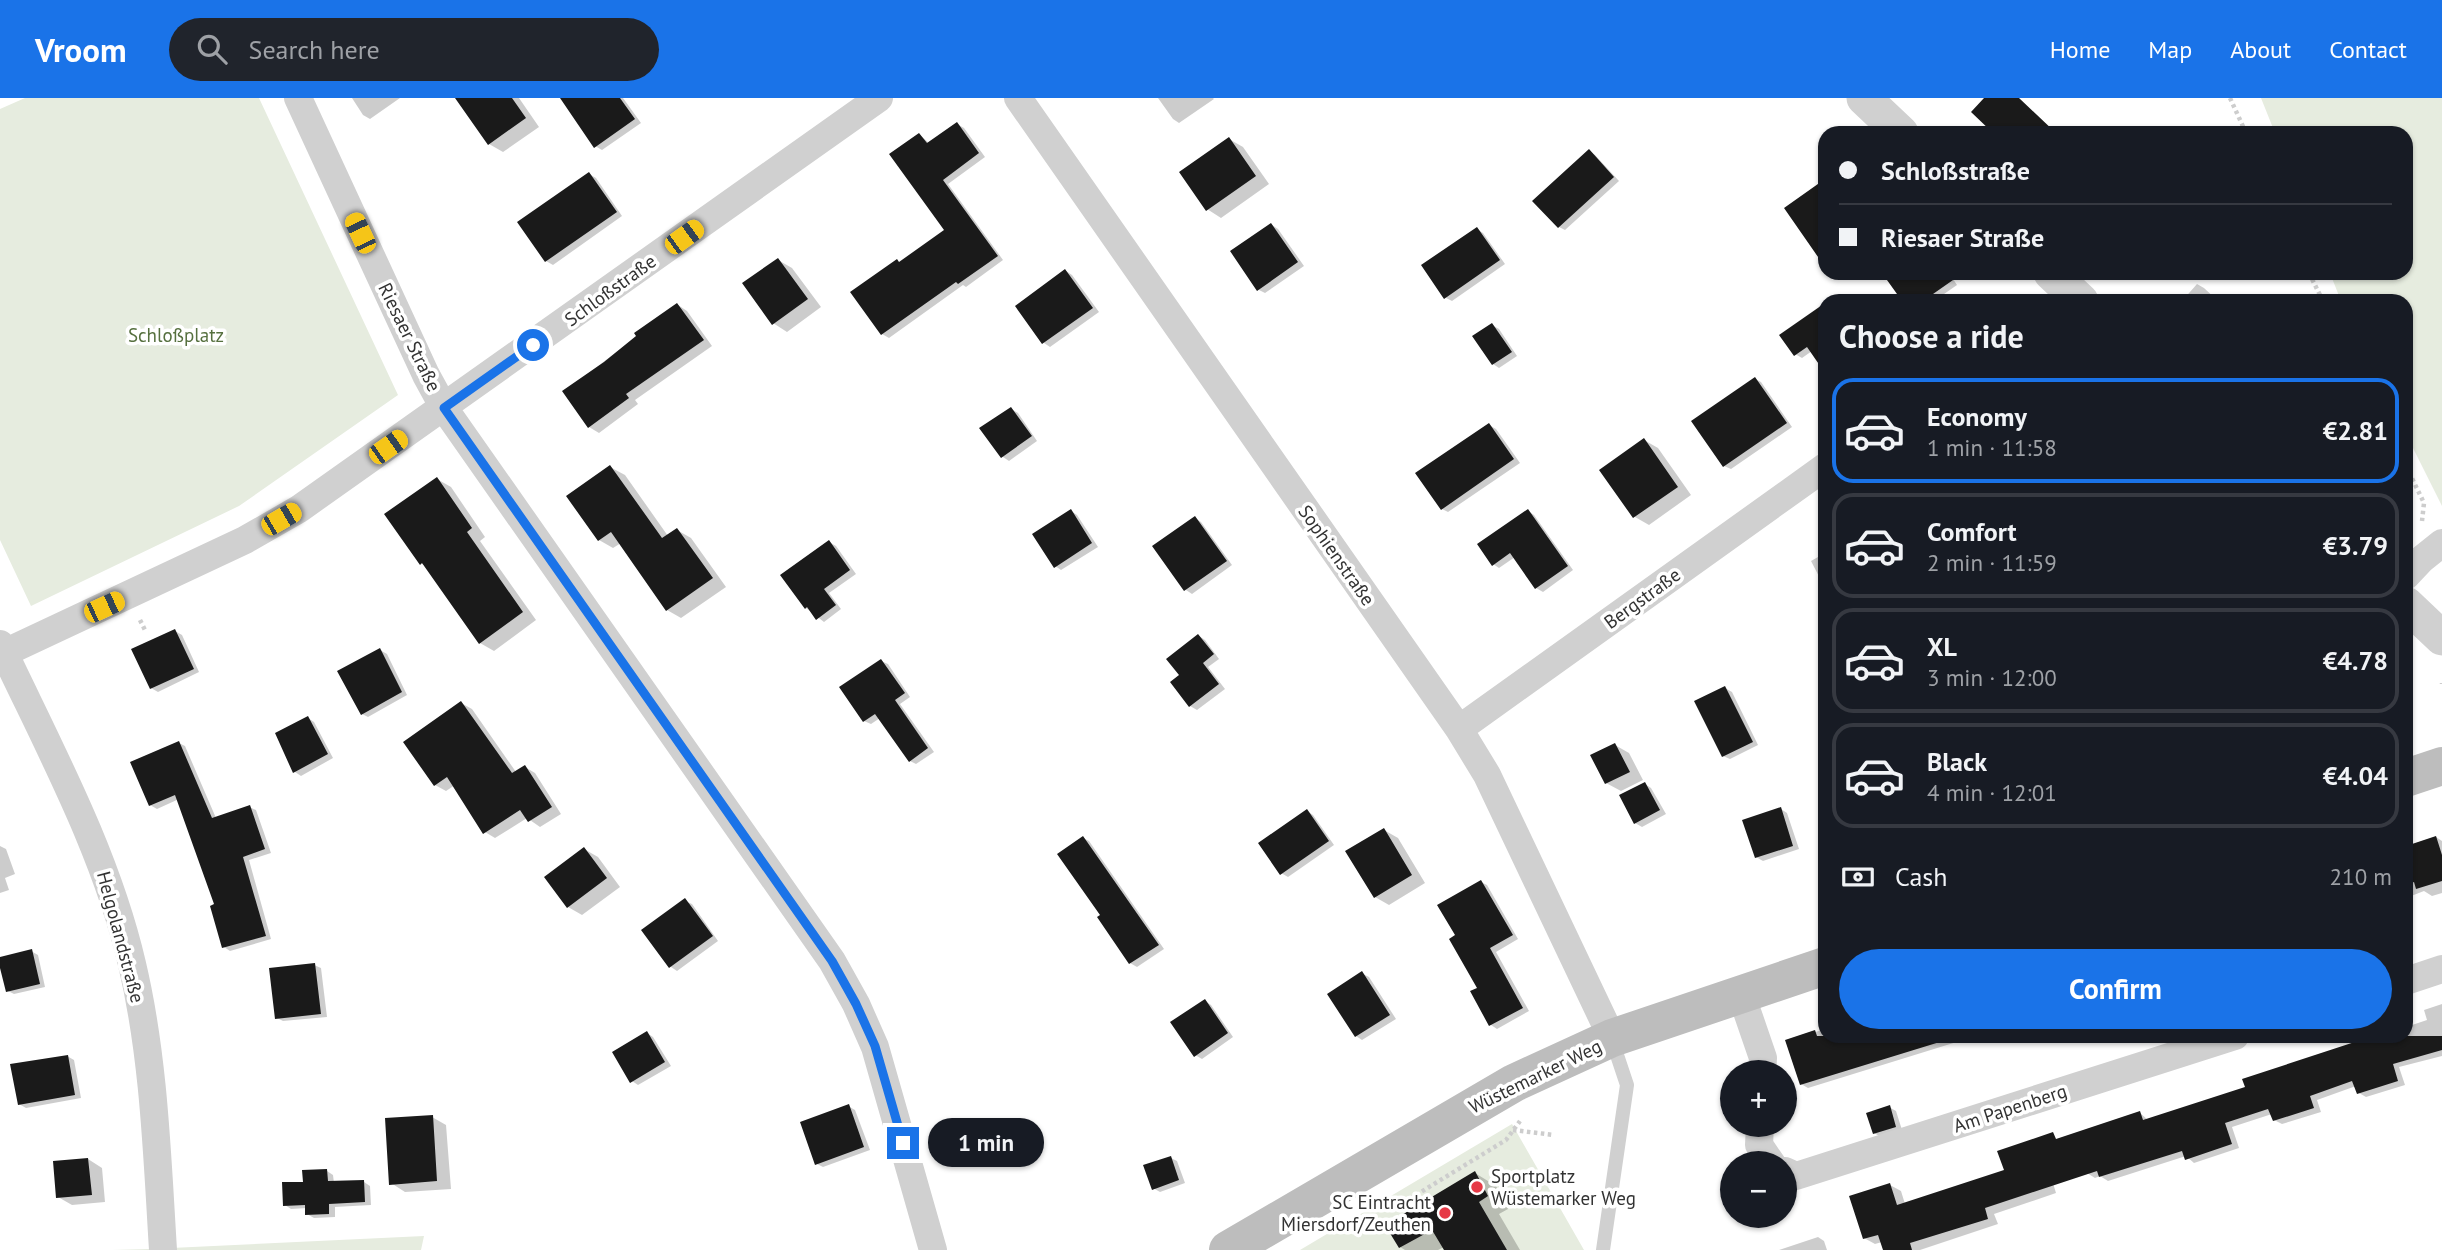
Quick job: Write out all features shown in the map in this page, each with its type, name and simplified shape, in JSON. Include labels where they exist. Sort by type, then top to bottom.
[{"type":"main road","points":[[2413,776],[2442,766]]},
{"type":"main road","name":"Wüstemarker Weg","points":[[1228,1250],[1514,1083],[1612,1038],[1818,968]]},
{"type":"street","name":"Riesaer Straße","points":[[298,98],[444,408],[832,961],[856,1004],[875,1046],[933,1250]]},
{"type":"street","name":"Schloßstraße","points":[[2,648],[245,540],[299,509],[878,98]]},
{"type":"street","name":"Sophienstraße","points":[[1018,98],[1459,729],[1487,775],[1612,1038]]},
{"type":"street","points":[[1864,98],[1894,126]]},
{"type":"street","name":"Bergstraße","points":[[1459,729],[1818,472]]},
{"type":"street","points":[[2413,569],[2422,559],[2432,535]]},
{"type":"street","points":[[2413,611],[2442,638]]},
{"type":"street","name":"Helgolandstraße","points":[[2,648],[99,859],[132,962],[150,1066],[163,1250]]},
{"type":"street","points":[[2413,979],[2442,969]]},
{"type":"street","points":[[1741,994],[1763,1060]]},
{"type":"street","name":"Am Papenberg","points":[[1797,1176],[2213,1043]]},
{"type":"lane","points":[[1603,1250],[1627,1085],[1612,1038]]},
{"type":"path","points":[[2230,98],[2243,126]]},
{"type":"path","points":[[2413,480],[2424,503],[2432,535]]},
{"type":"path","points":[[1398,1206],[1506,1140],[1523,1118]]},
{"type":"path","points":[[1513,1130],[1554,1135]]},
{"type":"green space","name":"Schloßplatz","points":[[25,98],[259,98],[398,395],[239,506],[31,606],[0,540],[0,109]]},
{"type":"green space","points":[[2261,98],[2442,98],[2442,506],[2413,448],[2413,294],[2338,294],[2333,280],[2413,280],[2413,126],[2272,126]]},
{"type":"green space","name":"Sportplatz Wüstemarker Weg","points":[[1512,1124],[1584,1250],[1300,1250]]},
{"type":"green space","points":[[424,1236],[421,1250],[112,1250],[150,1249]]},
{"type":"building","points":[[455,98],[512,98],[526,118],[488,145]]},
{"type":"building","points":[[560,98],[620,98],[635,119],[594,148]]},
{"type":"building","points":[[1984,98],[2019,98],[2049,126],[1986,126],[1971,112]]},
{"type":"building","points":[[957,122],[979,153],[943,180],[998,256],[881,335],[850,292],[944,230],[889,154],[919,133],[927,143]]},
{"type":"building","points":[[1229,137],[1256,176],[1206,211],[1179,172]]},
{"type":"building","points":[[1589,149],[1614,177],[1558,228],[1532,201]]},
{"type":"building","points":[[589,172],[617,212],[545,262],[517,222]]},
{"type":"building","points":[[1818,184],[1818,257],[1784,208]]},
{"type":"building","points":[[1271,223],[1298,262],[1257,291],[1230,251]]},
{"type":"building","points":[[1477,227],[1500,260],[1444,299],[1421,265]]},
{"type":"building","points":[[778,258],[808,299],[772,325],[742,283]]},
{"type":"building","points":[[1065,269],[1093,308],[1042,344],[1015,306]]},
{"type":"building","points":[[1887,280],[1953,280],[1933,294],[1897,294]]},
{"type":"building","points":[[677,303],[704,340],[626,394],[629,398],[588,428],[562,391],[604,362],[636,336],[634,333]]},
{"type":"building","points":[[1818,308],[1818,363],[1807,347],[1794,356],[1779,335]]},
{"type":"building","points":[[1492,323],[1512,352],[1492,365],[1472,336]]},
{"type":"building","points":[[1755,377],[1787,423],[1723,467],[1691,421]]},
{"type":"building","points":[[1011,407],[1032,436],[1001,458],[979,428]]},
{"type":"building","points":[[1489,423],[1514,459],[1441,510],[1415,473]]},
{"type":"building","points":[[1644,438],[1678,487],[1633,518],[1599,470]]},
{"type":"building","points":[[610,465],[662,538],[677,528],[713,578],[666,611],[611,532],[598,541],[566,496]]},
{"type":"building","points":[[437,477],[472,528],[467,532],[523,612],[479,644],[384,514]]},
{"type":"building","points":[[1071,509],[1092,543],[1054,568],[1032,534]]},
{"type":"building","points":[[1528,509],[1568,566],[1535,589],[1510,553],[1492,566],[1477,544]]},
{"type":"building","points":[[1195,516],[1227,561],[1184,591],[1152,546]]},
{"type":"building","points":[[829,540],[850,570],[824,589],[836,605],[816,620],[780,575]]},
{"type":"building","points":[[175,629],[194,669],[150,689],[131,649]]},
{"type":"building","points":[[1198,634],[1214,654],[1203,663],[1219,684],[1189,707],[1170,682],[1179,675],[1166,659]]},
{"type":"building","points":[[380,648],[402,692],[361,715],[337,671]]},
{"type":"building","points":[[881,659],[905,693],[895,700],[928,748],[909,762],[875,714],[863,722],[839,687]]},
{"type":"building","points":[[1725,686],[1753,742],[1722,757],[1694,701]]},
{"type":"building","points":[[461,701],[512,773],[525,765],[552,807],[528,822],[520,810],[483,834],[447,777],[434,786],[403,742]]},
{"type":"building","points":[[308,716],[328,754],[293,773],[275,733]]},
{"type":"building","points":[[179,741],[212,818],[250,805],[265,849],[243,857],[266,936],[222,948],[210,906],[214,904],[175,795],[149,806],[130,762]]},
{"type":"building","points":[[1615,743],[1630,772],[1605,784],[1590,755]]},
{"type":"building","points":[[1645,782],[1660,810],[1634,824],[1619,795]]},
{"type":"building","points":[[1781,807],[1793,846],[1755,858],[1742,820]]},
{"type":"building","points":[[1307,809],[1329,841],[1280,875],[1258,843]]},
{"type":"building","points":[[1384,828],[1412,875],[1374,898],[1345,851]]},
{"type":"building","points":[[1083,836],[1159,945],[1129,964],[1097,917],[1100,915],[1057,854]]},
{"type":"building","points":[[2436,836],[2442,855],[2442,881],[2416,889],[2413,882],[2413,844]]},
{"type":"building","points":[[584,847],[607,878],[567,908],[544,877]]},
{"type":"building","points":[[1481,880],[1513,935],[1490,948],[1523,1008],[1489,1026],[1470,991],[1477,988],[1449,939],[1455,935],[1437,905]]},
{"type":"building","points":[[685,898],[713,936],[669,968],[641,930]]},
{"type":"building","points":[[32,949],[40,984],[6,992],[0,957]]},
{"type":"building","points":[[315,963],[321,1014],[275,1019],[269,968]]},
{"type":"building","points":[[1362,971],[1390,1015],[1355,1037],[1327,994]]},
{"type":"building","points":[[1205,999],[1228,1033],[1194,1057],[1170,1022]]},
{"type":"building","points":[[1815,1030],[1818,1043],[1936,1043],[1800,1085],[1797,1060],[1792,1060],[1785,1040]]},
{"type":"building","points":[[647,1031],[665,1062],[630,1083],[612,1052]]},
{"type":"building","points":[[2413,1036],[2442,1036],[2442,1050],[2393,1064],[2398,1081],[2357,1094],[2352,1081],[2310,1096],[2314,1108],[2273,1121],[2268,1109],[2225,1123],[2232,1144],[2185,1160],[2182,1151],[2099,1177],[2097,1171],[1985,1208],[1988,1219],[1910,1243],[1912,1250],[1883,1250],[1878,1235],[1863,1239],[1849,1196],[1890,1183],[1897,1205],[2004,1170],[1997,1151],[2053,1132],[2056,1139],[2140,1111],[2143,1120],[2245,1087],[2242,1079],[2352,1043],[2413,1043]]},
{"type":"building","points":[[68,1055],[75,1095],[18,1105],[10,1064]]},
{"type":"building","points":[[849,1104],[864,1147],[815,1165],[800,1122]]},
{"type":"building","points":[[1890,1105],[1896,1127],[1873,1134],[1866,1113]]},
{"type":"building","points":[[433,1115],[437,1181],[389,1185],[385,1118]]},
{"type":"building","points":[[1171,1156],[1179,1180],[1152,1190],[1143,1165]]},
{"type":"building","points":[[88,1158],[92,1195],[56,1198],[53,1161]]},
{"type":"building","points":[[327,1169],[328,1181],[364,1180],[365,1202],[329,1204],[329,1214],[305,1215],[305,1205],[283,1206],[282,1182],[303,1182],[302,1170]]},
{"type":"building","name":"SC Eintracht Miersdorf/Zeuthen","points":[[1475,1171],[1488,1196],[1479,1202],[1507,1250],[1444,1250],[1432,1230],[1399,1248],[1385,1225]]},
{"type":"place","name":"Sportplatz Wüstemarker Weg","points":[[1477,1187]]},
{"type":"place","name":"SC Eintracht Miersdorf/Zeuthen","points":[[1445,1213]]},
{"type":"route","points":[[533,345],[444,408],[832,961],[875,1046],[903,1143]]}]
